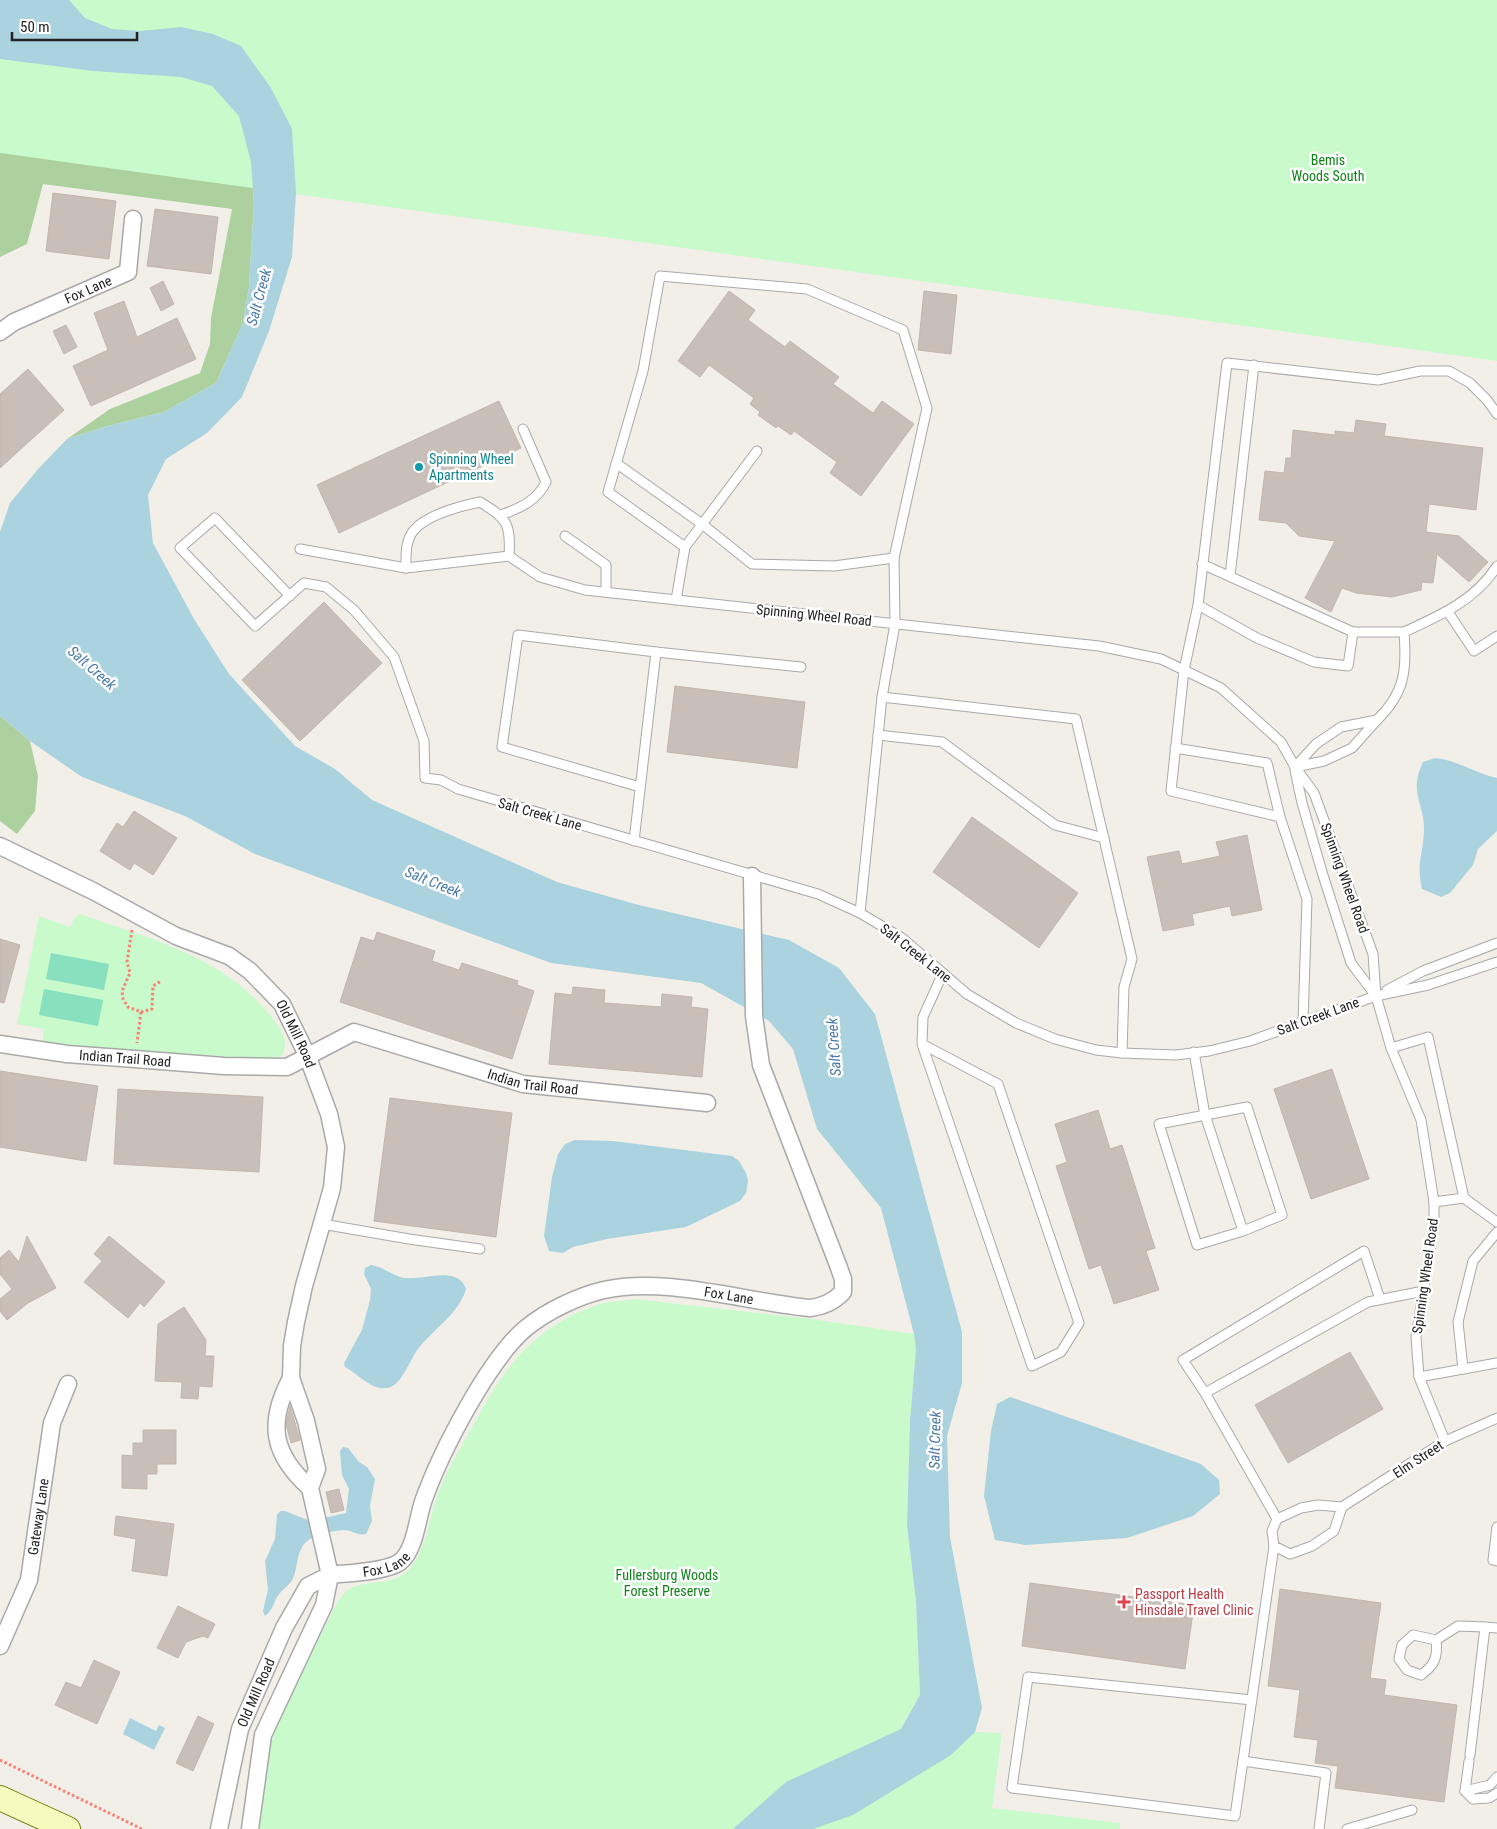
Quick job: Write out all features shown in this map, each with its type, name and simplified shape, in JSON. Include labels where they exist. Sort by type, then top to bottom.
[{"type":"main road","points":[[0,1798],[68,1829]]},
{"type":"street","name":"Fox Lane","points":[[0,332],[14,322],[128,272],[133,219]]},
{"type":"street","name":"Old Mill Road","points":[[0,846],[176,936],[229,956],[250,971],[282,1004],[307,1055],[329,1114],[336,1147],[332,1188],[304,1286],[296,1322],[292,1346],[291,1378],[306,1421],[317,1469],[310,1488],[330,1575],[324,1605],[263,1736],[250,1829]]},
{"type":"street","name":"Fox Lane","points":[[330,1575],[389,1567],[400,1562],[408,1552],[414,1536],[419,1512],[431,1481],[488,1374],[506,1348],[527,1328],[557,1310],[585,1296],[604,1290],[644,1285],[810,1308],[824,1306],[835,1300],[843,1292],[843,1278],[762,1065],[754,1016],[752,876]]},
{"type":"street","name":"Indian Trail Road","points":[[0,1044],[67,1054],[135,1060],[224,1066],[287,1067],[354,1032],[523,1084],[707,1103]]},
{"type":"street","name":"Old Mill Road","points":[[291,1378],[280,1400],[276,1422],[282,1455],[292,1472],[310,1488]]},
{"type":"street","name":"Gateway Lane","points":[[0,1646],[29,1580],[52,1423],[68,1384]]},
{"type":"street","name":"Old Mill Road","points":[[219,1829],[240,1729],[284,1628],[308,1586],[330,1575]]},
{"type":"lane","points":[[685,547],[608,492],[643,371],[660,276],[807,289],[902,330],[927,408],[894,558],[896,624],[882,697],[860,913]]},
{"type":"lane","points":[[1280,817],[1171,791],[1184,670],[1198,605],[1227,363],[1378,380],[1420,370],[1448,371],[1470,383],[1488,400],[1497,414]]},
{"type":"lane","points":[[1230,576],[1254,366]]},
{"type":"lane","points":[[501,515],[520,508],[540,494],[546,482],[523,429]]},
{"type":"lane","points":[[676,600],[685,547],[757,451]]},
{"type":"lane","points":[[616,463],[702,524],[752,564],[834,566],[894,558]]},
{"type":"lane","points":[[300,549],[406,568],[509,556],[510,536],[501,515],[480,502],[459,506],[414,530],[406,547],[406,568]]},
{"type":"lane","points":[[215,518],[290,596],[256,626],[180,548],[215,518]]},
{"type":"lane","points":[[565,536],[606,565],[606,592]]},
{"type":"lane","name":"Spinning Wheel Road","points":[[509,556],[540,577],[585,590],[1099,646],[1161,659],[1220,688],[1281,742],[1295,767],[1314,793],[1373,954],[1376,996],[1390,1048],[1421,1120],[1434,1202],[1434,1226],[1416,1337],[1419,1377],[1445,1441]]},
{"type":"lane","points":[[1202,564],[1353,632],[1404,632],[1448,612],[1487,582],[1497,566]]},
{"type":"lane","name":"Salt Creek Lane","points":[[290,596],[304,583],[326,586],[354,610],[394,657],[424,741],[425,778],[441,780],[458,789],[818,894],[860,913],[902,938],[987,1007],[1030,1029],[1088,1048],[1148,1055],[1194,1052],[1250,1041],[1376,996],[1428,985],[1497,962]]},
{"type":"lane","points":[[1198,605],[1257,638],[1314,662],[1348,666],[1353,632]]},
{"type":"lane","points":[[1448,612],[1474,651],[1497,636]]},
{"type":"lane","points":[[1295,767],[1324,761],[1352,748],[1392,705],[1402,684],[1406,657],[1404,632]]},
{"type":"lane","points":[[640,787],[502,747],[518,635],[802,668]]},
{"type":"lane","points":[[634,841],[656,652]]},
{"type":"lane","points":[[882,697],[1076,719],[1132,959],[1124,987],[1122,1053]]},
{"type":"lane","points":[[1295,767],[1316,744],[1341,727],[1377,720]]},
{"type":"lane","points":[[878,735],[942,742],[1055,825],[1104,838]]},
{"type":"lane","points":[[1176,748],[1267,763],[1280,817],[1307,900],[1303,1022]]},
{"type":"lane","name":"Spinning Wheel Road","points":[[1295,767],[1309,828],[1351,964],[1376,996]]},
{"type":"lane","name":"Salt Creek Lane","points":[[1376,996],[1423,971],[1497,943]]},
{"type":"lane","points":[[922,1044],[998,1084],[1079,1323],[1061,1352],[1032,1366],[922,1044],[923,1017],[943,973]]},
{"type":"lane","points":[[1390,1048],[1428,1037],[1464,1198],[1497,1222]]},
{"type":"lane","points":[[1194,1052],[1205,1115],[1243,1231]]},
{"type":"lane","points":[[1246,1107],[1282,1215],[1243,1231],[1197,1245],[1159,1124],[1246,1107]]},
{"type":"lane","points":[[1434,1202],[1464,1198]]},
{"type":"lane","points":[[322,1224],[408,1240],[480,1249]]},
{"type":"lane","points":[[1463,1369],[1458,1322],[1473,1261],[1497,1232]]},
{"type":"lane","points":[[1277,1518],[1205,1394],[1183,1360],[1364,1251],[1380,1299]]},
{"type":"lane","points":[[1205,1394],[1368,1302],[1424,1291]]},
{"type":"lane","points":[[1419,1377],[1497,1363]]},
{"type":"lane","name":"Elm Street","points":[[1342,1506],[1445,1441],[1497,1418]]},
{"type":"lane","points":[[1274,1546],[1290,1554],[1312,1546],[1334,1531],[1342,1506],[1310,1507],[1277,1518]]},
{"type":"lane","points":[[1252,1700],[1028,1677],[1012,1788],[1235,1816],[1252,1700],[1274,1546],[1272,1531],[1277,1518]]},
{"type":"lane","points":[[1497,1527],[1493,1560],[1497,1561]]},
{"type":"lane","points":[[1436,1640],[1438,1656],[1433,1667],[1421,1675],[1407,1670],[1399,1659],[1402,1645],[1413,1636],[1436,1640],[1458,1626],[1497,1628]]},
{"type":"lane","points":[[1464,1792],[1470,1758],[1485,1627]]},
{"type":"lane","points":[[1243,1761],[1326,1773],[1319,1829]]},
{"type":"lane","points":[[1464,1792],[1490,1786],[1497,1777]]},
{"type":"lane","points":[[1464,1792],[1473,1799],[1489,1798],[1497,1793]]},
{"type":"lane","points":[[1347,1829],[1412,1810]]},
{"type":"path","points":[[136,915],[128,962],[130,973],[122,991],[123,999],[128,1007],[141,1012],[152,1009],[152,986],[161,981]]},
{"type":"path","points":[[135,1060],[141,1012]]},
{"type":"path","points":[[0,1760],[142,1829]]},
{"type":"green space","name":"Bemis Woods South","points":[[0,0],[1497,0],[1497,361],[0,153]]},
{"type":"green space","points":[[0,59],[251,162],[254,204],[249,287],[243,323],[216,383],[164,412],[108,426],[67,439],[110,409],[200,373],[210,344],[211,318],[232,209],[43,184],[27,244],[0,257]]},
{"type":"green space","points":[[0,716],[30,741],[38,776],[35,811],[17,834],[0,821]]},
{"type":"green space","points":[[80,914],[183,951],[229,977],[250,994],[277,1024],[283,1034],[285,1044],[282,1055],[270,1063],[42,1044],[44,1029],[17,1024],[39,916],[70,927],[75,918]]},
{"type":"green space","points":[[51,953],[109,964],[104,990],[46,979]]},
{"type":"green space","points":[[44,989],[103,1000],[98,1026],[39,1015]]},
{"type":"green space","name":"Fullersburg Woods Forest Preserve","points":[[635,1299],[811,1319],[914,1334],[916,1349],[910,1421],[907,1525],[916,1601],[920,1695],[901,1729],[1002,1733],[992,1808],[1120,1823],[1120,1829],[256,1829],[264,1770],[278,1719],[338,1601],[348,1590],[356,1586],[393,1579],[410,1569],[426,1536],[437,1497],[452,1462],[495,1388],[521,1354],[554,1326],[574,1314],[597,1305]]},
{"type":"water","name":"Salt Creek","points":[[0,0],[69,0],[85,18],[112,29],[140,31],[181,27],[213,34],[241,46],[271,88],[292,129],[296,193],[292,257],[269,331],[242,397],[207,433],[166,459],[148,495],[153,543],[194,619],[229,674],[295,746],[335,769],[372,800],[557,882],[635,904],[789,940],[839,968],[875,1014],[962,1332],[962,1383],[947,1436],[950,1537],[982,1708],[975,1732],[951,1755],[853,1815],[813,1829],[733,1829],[786,1782],[901,1729],[920,1695],[916,1601],[907,1525],[910,1421],[916,1349],[914,1334],[881,1208],[817,1129],[793,1049],[769,1021],[701,983],[551,963],[255,854],[185,816],[82,777],[30,741],[0,716],[0,532],[10,503],[39,468],[67,439],[108,426],[164,412],[216,383],[243,323],[249,287],[254,204],[251,162],[239,116],[212,86],[181,77],[93,71],[0,59]]},
{"type":"water","points":[[1435,758],[1451,761],[1497,778],[1497,831],[1478,849],[1473,865],[1450,893],[1441,897],[1422,889],[1420,880],[1424,821],[1417,791],[1417,782],[1423,762]]},
{"type":"water","points":[[575,1140],[613,1141],[732,1156],[739,1161],[746,1173],[748,1181],[746,1193],[740,1201],[686,1227],[607,1239],[573,1247],[563,1253],[549,1251],[544,1236],[552,1177],[558,1154],[565,1144]]},
{"type":"water","points":[[371,1265],[400,1277],[418,1278],[447,1275],[455,1277],[461,1281],[466,1289],[463,1298],[452,1314],[418,1349],[397,1382],[388,1388],[371,1385],[345,1367],[344,1363],[362,1330],[371,1289],[364,1274],[365,1268]]},
{"type":"water","points":[[1010,1397],[1201,1464],[1219,1480],[1220,1494],[1193,1516],[1127,1538],[1025,1545],[995,1540],[984,1496],[991,1431],[997,1404]]},
{"type":"water","points":[[343,1447],[348,1448],[359,1462],[367,1467],[375,1479],[370,1506],[372,1521],[366,1534],[340,1530],[308,1540],[299,1554],[293,1579],[279,1594],[265,1616],[263,1611],[268,1590],[265,1561],[275,1539],[277,1515],[280,1511],[285,1511],[310,1521],[346,1513],[349,1489],[342,1475],[340,1451]]},
{"type":"water","points":[[130,1718],[156,1731],[159,1725],[165,1728],[154,1750],[123,1734]]},
{"type":"building","points":[[53,193],[116,201],[109,259],[46,251]]},
{"type":"building","points":[[155,209],[218,217],[211,274],[147,266]]},
{"type":"building","points":[[163,281],[174,304],[161,311],[150,288]]},
{"type":"building","points":[[729,291],[755,310],[748,320],[785,347],[790,341],[839,377],[833,384],[873,413],[882,401],[914,424],[861,496],[830,473],[837,462],[794,431],[791,435],[778,426],[776,428],[758,415],[760,412],[750,404],[754,398],[709,365],[700,377],[678,361]]},
{"type":"building","points":[[924,291],[957,295],[951,354],[918,350]]},
{"type":"building","points":[[124,301],[137,337],[177,318],[196,359],[91,406],[73,366],[108,350],[94,313]]},
{"type":"building","points":[[66,325],[77,347],[64,354],[53,331]]},
{"type":"building","points":[[28,369],[64,410],[0,468],[0,394]]},
{"type":"building","name":"Spinning Wheel Apartments","points":[[499,401],[521,448],[339,533],[317,485]]},
{"type":"building","points":[[1356,420],[1386,424],[1384,436],[1483,448],[1476,510],[1429,504],[1426,532],[1459,536],[1488,562],[1469,582],[1437,554],[1433,583],[1422,582],[1421,590],[1392,597],[1356,593],[1342,588],[1331,612],[1305,598],[1335,541],[1299,536],[1286,523],[1259,520],[1265,471],[1284,473],[1286,458],[1291,458],[1293,430],[1335,435],[1335,431],[1354,433]]},
{"type":"building","points":[[324,602],[382,663],[300,741],[242,680]]},
{"type":"building","points":[[675,686],[805,702],[797,768],[667,752]]},
{"type":"building","points":[[134,811],[177,838],[153,875],[134,863],[130,870],[100,851],[117,823],[123,827]]},
{"type":"building","points":[[972,817],[1078,893],[1039,948],[933,872]]},
{"type":"building","points":[[1247,835],[1262,910],[1232,916],[1230,906],[1192,914],[1194,925],[1163,931],[1147,857],[1179,851],[1182,864],[1220,856],[1216,842]]},
{"type":"building","points":[[377,932],[435,951],[432,961],[459,970],[462,963],[518,981],[517,985],[534,991],[512,1059],[340,1002],[361,937],[374,941]]},
{"type":"building","points":[[0,939],[20,945],[4,1003],[0,1002]]},
{"type":"building","points":[[573,987],[605,990],[604,1003],[661,1007],[662,994],[692,997],[691,1007],[708,1009],[702,1077],[549,1064],[555,993],[572,995]]},
{"type":"building","points":[[1332,1069],[1369,1179],[1311,1199],[1274,1089]]},
{"type":"building","points":[[0,1071],[98,1086],[86,1161],[0,1147]]},
{"type":"building","points":[[118,1089],[263,1097],[259,1172],[114,1164]]},
{"type":"building","points":[[390,1098],[512,1113],[496,1237],[374,1221]]},
{"type":"building","points":[[1098,1110],[1110,1149],[1122,1145],[1155,1248],[1146,1251],[1159,1290],[1114,1304],[1101,1265],[1089,1269],[1056,1166],[1067,1162],[1055,1124]]},
{"type":"building","points":[[27,1236],[56,1288],[28,1303],[7,1320],[0,1311],[0,1299],[12,1289],[0,1274],[0,1258],[9,1250],[19,1262]]},
{"type":"building","points":[[109,1236],[165,1282],[144,1307],[140,1303],[128,1318],[84,1282],[102,1261],[94,1254]]},
{"type":"building","points":[[184,1307],[206,1340],[205,1356],[214,1356],[212,1387],[199,1386],[198,1399],[181,1398],[182,1382],[155,1381],[158,1324]]},
{"type":"building","points":[[1350,1352],[1383,1409],[1288,1463],[1255,1405]]},
{"type":"building","points":[[290,1406],[300,1440],[291,1443],[286,1424]]},
{"type":"building","points":[[143,1430],[176,1430],[176,1464],[157,1464],[157,1474],[147,1474],[147,1489],[122,1488],[122,1455],[133,1456],[133,1443],[143,1443]]},
{"type":"building","points":[[339,1489],[344,1510],[331,1513],[326,1492]]},
{"type":"building","points":[[116,1516],[174,1524],[167,1576],[132,1571],[136,1539],[114,1535]]},
{"type":"building","points":[[1030,1583],[1194,1605],[1185,1669],[1022,1646]]},
{"type":"building","points":[[1280,1589],[1381,1603],[1370,1678],[1386,1680],[1384,1695],[1457,1705],[1444,1802],[1335,1788],[1338,1766],[1315,1763],[1318,1740],[1294,1737],[1300,1690],[1268,1686]]},
{"type":"building","points":[[178,1606],[215,1624],[208,1638],[203,1636],[186,1642],[178,1658],[157,1648]]},
{"type":"building","points":[[94,1660],[120,1672],[97,1724],[55,1705],[66,1682],[81,1688]]},
{"type":"building","points":[[198,1716],[214,1724],[193,1771],[176,1763]]},
{"type":"place","name":"Spinning Wheel Apartments","points":[[419,467]]},
{"type":"place","name":"Passport Health Hinsdale Travel Clinic","points":[[1124,1602]]}]
